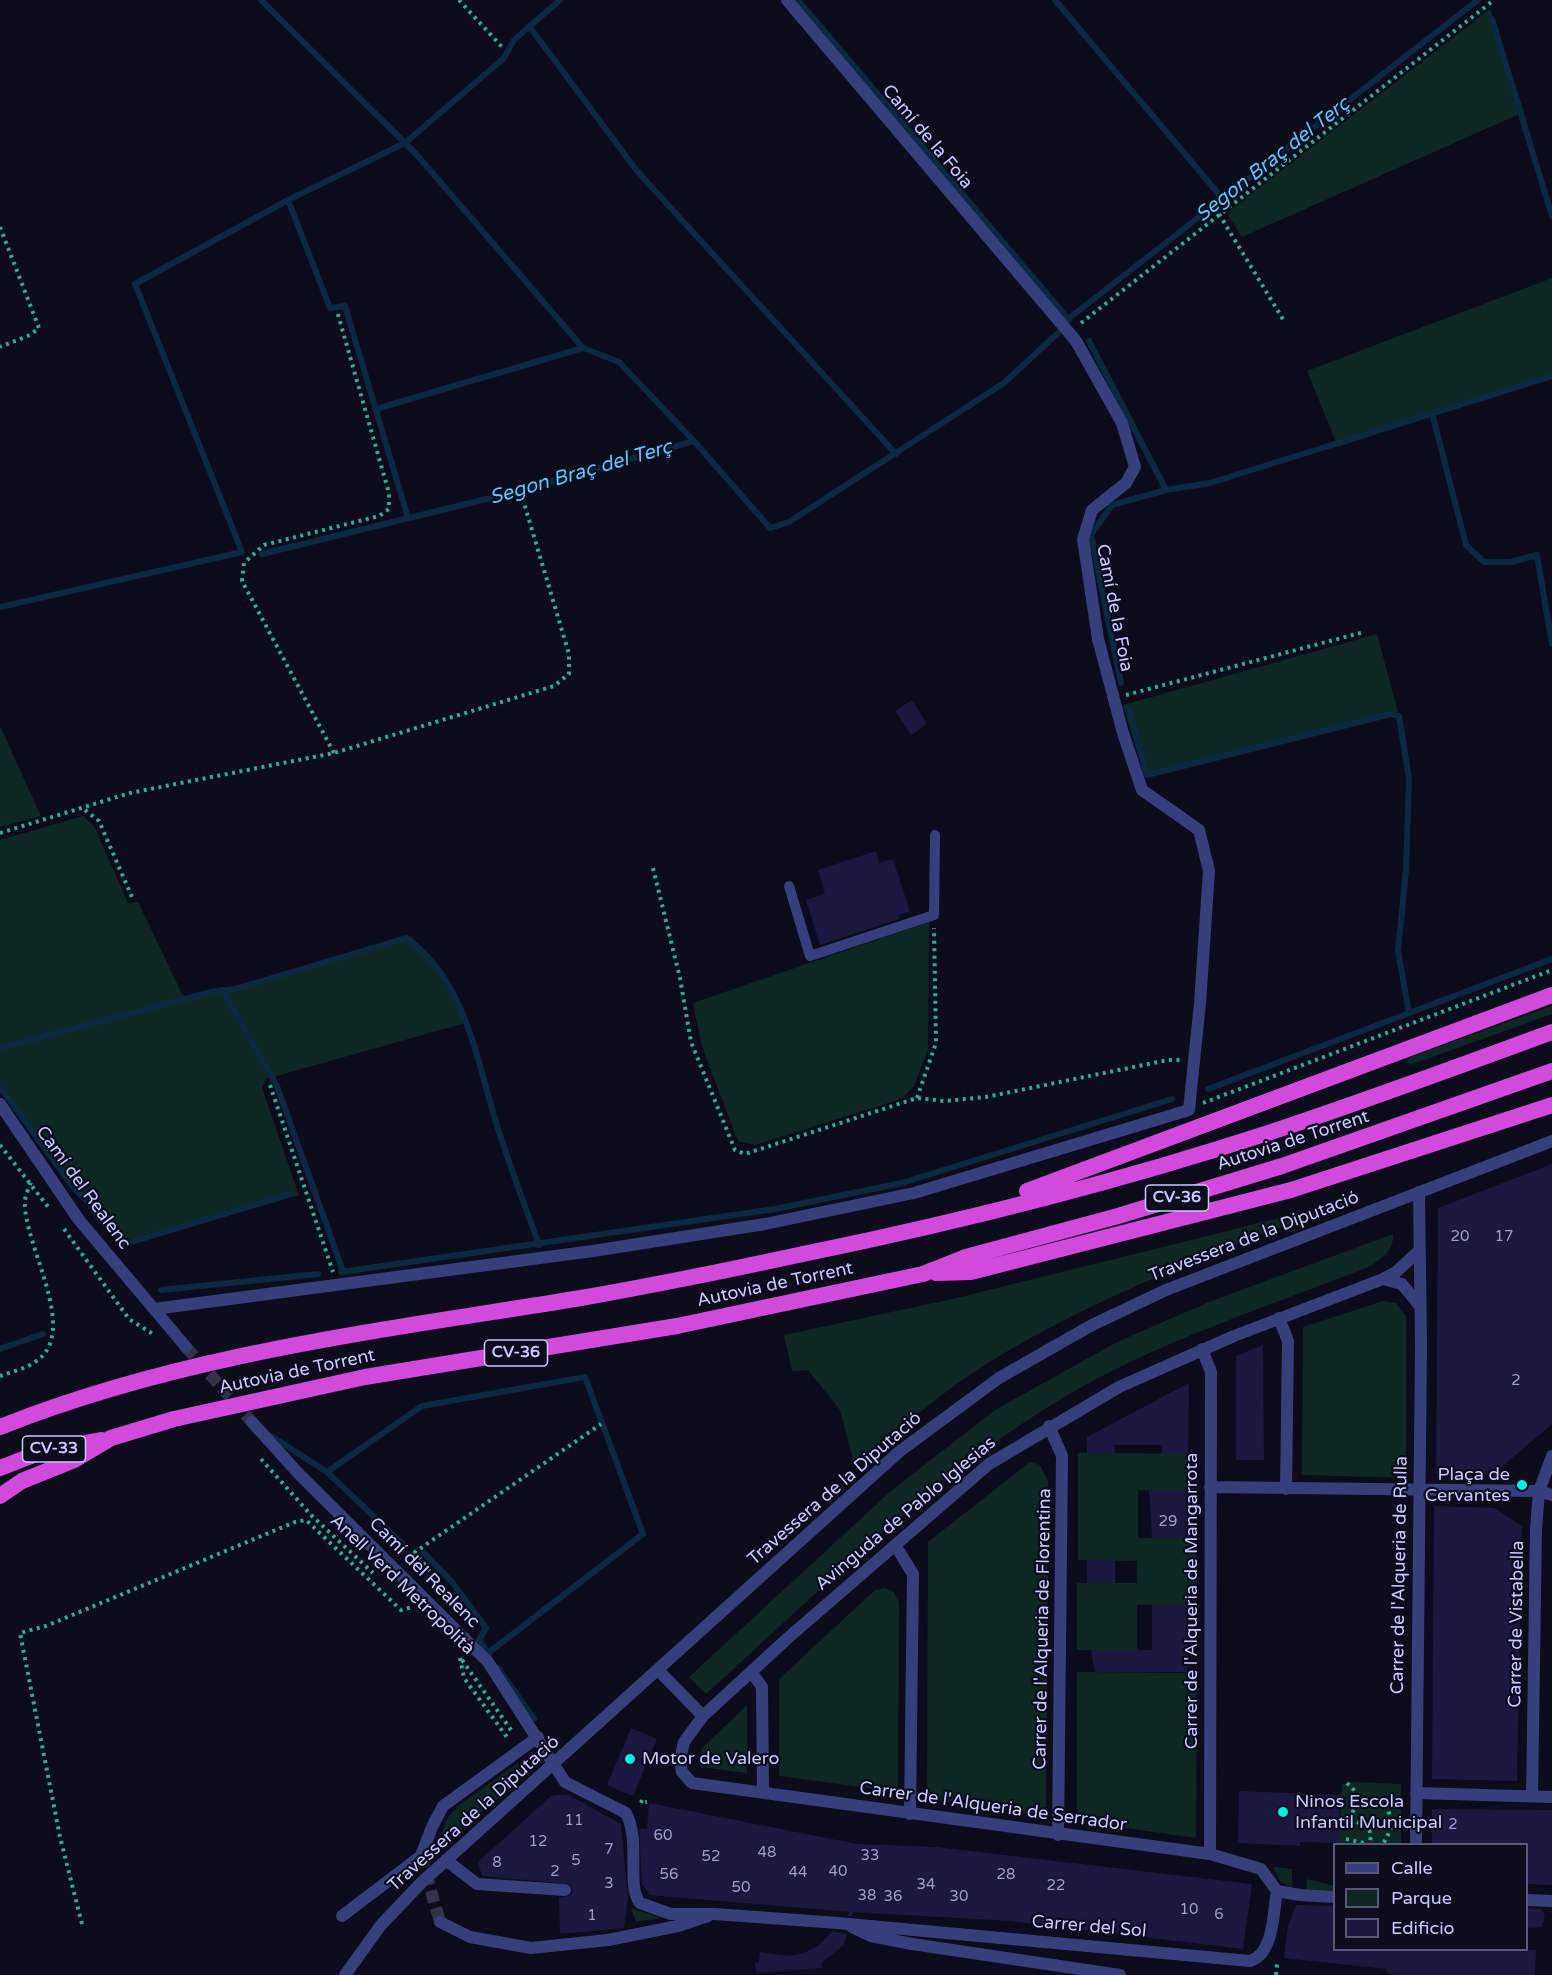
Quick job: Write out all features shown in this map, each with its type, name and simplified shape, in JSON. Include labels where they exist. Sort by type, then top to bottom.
[{"type":"highway","points":[[931,1226],[1552,995]]},
{"type":"highway","name":"Autovia de Torrent","points":[[0,1427],[101,1393],[243,1356],[388,1328],[585,1297],[931,1226],[1116,1178],[1269,1132],[1552,1032]]},
{"type":"highway","name":"Autovia de Torrent","points":[[0,1496],[22,1480],[74,1460],[111,1438],[174,1419],[268,1396],[365,1377],[677,1326],[923,1274],[966,1257],[1118,1216],[1282,1166],[1552,1071]]},
{"type":"highway","points":[[923,1274],[971,1272],[1292,1190],[1552,1105]]},
{"type":"highway","name":"CV-33","points":[[0,1468],[44,1451],[111,1438]]},
{"type":"street","name":"Camí de la Foia","points":[[788,0],[1076,341],[1122,423],[1136,467],[1126,483],[1092,510],[1083,539],[1098,639],[1142,790],[1199,830],[1209,871],[1200,1003],[1192,1061],[1189,1110]]},
{"type":"street","name":"Camí del Realenc","points":[[0,1104],[79,1220],[186,1347]]},
{"type":"street","points":[[154,1309],[593,1251],[765,1224],[914,1193],[1189,1110]]},
{"type":"street","name":"Travessera de la Diputació","points":[[345,1975],[381,1925],[446,1860],[900,1451],[999,1378],[1092,1325],[1166,1290],[1552,1141]]},
{"type":"street","name":"Carrer de l'Alqueria de Rulla","points":[[1416,1843],[1419,1192]]},
{"type":"street","name":"Avinguda de Pablo Iglesias","points":[[692,1783],[682,1772],[680,1760],[684,1742],[703,1716],[989,1464],[1049,1426],[1119,1387],[1202,1349],[1383,1279],[1396,1272],[1419,1251]]},
{"type":"street","points":[[1383,1279],[1402,1284],[1420,1306]]},
{"type":"street","points":[[1279,1318],[1288,1341],[1286,1489]]},
{"type":"street","name":"Carrer de l'Alqueria de Mangarrota","points":[[1202,1349],[1211,1372],[1210,1854]]},
{"type":"street","name":"Camí del Realenc","points":[[252,1422],[488,1662],[555,1764]]},
{"type":"street","name":"Carrer de l'Alqueria de Florentina","points":[[1049,1426],[1062,1456],[1058,1835]]},
{"type":"street","name":"Carrer de Vistabella","points":[[1532,1796],[1539,1491],[1552,1456]]},
{"type":"street","points":[[1210,1487],[1539,1491],[1552,1495]]},
{"type":"street","points":[[896,1545],[913,1574],[910,1814]]},
{"type":"street","points":[[658,1670],[703,1716]]},
{"type":"street","points":[[752,1673],[762,1687],[763,1793]]},
{"type":"street","points":[[342,1916],[421,1856],[443,1806],[538,1737]]},
{"type":"street","name":"Carrer del Sol","points":[[555,1764],[565,1782],[572,1787],[626,1813],[635,1837],[634,1893],[640,1903],[671,1914],[715,1914],[845,1924],[1250,1961],[1258,1958],[1265,1951],[1277,1891]]},
{"type":"street","name":"Carrer de l'Alqueria de Serrador","points":[[692,1783],[1058,1835],[1210,1854],[1260,1869],[1277,1891]]},
{"type":"street","points":[[1416,1793],[1552,1797]]},
{"type":"street","points":[[446,1860],[477,1884],[565,1890]]},
{"type":"street","points":[[1277,1891],[1300,1896],[1333,1897]]},
{"type":"street","points":[[1528,1900],[1552,1901]]},
{"type":"street","points":[[440,1922],[470,1937],[531,1948],[618,1939],[678,1926],[715,1914]]},
{"type":"street","name":"Carrer del Sol","points":[[845,1924],[871,1936],[912,1944],[1120,1975]]},
{"type":"lane","points":[[789,886],[810,956],[934,915],[935,835]]},
{"type":"path","points":[[459,0],[502,47]]},
{"type":"path","points":[[1076,341],[1081,321],[1494,0]]},
{"type":"path","points":[[1219,214],[1284,321]]},
{"type":"path","points":[[0,227],[39,328],[30,335],[0,347]]},
{"type":"path","points":[[334,753],[242,581],[244,563],[264,545],[380,516],[389,509],[389,493],[337,311]]},
{"type":"path","points":[[0,833],[85,809],[130,793],[334,753],[554,686],[569,674],[569,654],[521,493]]},
{"type":"path","points":[[1114,699],[1364,632]]},
{"type":"path","points":[[85,809],[99,821],[132,897]]},
{"type":"path","points":[[653,868],[680,978],[691,1042],[735,1150],[745,1154],[917,1098],[944,1101],[986,1097],[1168,1060],[1192,1061]]},
{"type":"path","points":[[917,1098],[936,1043],[934,915]]},
{"type":"path","points":[[1189,1110],[1222,1094],[1552,970]]},
{"type":"path","points":[[270,1085],[337,1285]]},
{"type":"path","points":[[0,1145],[54,1214]]},
{"type":"path","points":[[0,1376],[36,1362],[54,1337],[52,1308],[28,1230],[25,1199],[30,1182],[46,1171]]},
{"type":"path","points":[[60,1224],[129,1318],[158,1339]]},
{"type":"path","points":[[82,1924],[60,1837],[20,1634],[46,1626],[295,1522],[306,1520],[401,1610],[411,1609],[439,1582],[415,1552],[601,1424]]},
{"type":"path","name":"Anell Verd Metropolità","points":[[260,1458],[311,1515],[379,1578]]},
{"type":"path","name":"Anell Verd Metropolità","points":[[406,1603],[420,1617]]},
{"type":"path","name":"Anell Verd Metropolità","points":[[452,1649],[460,1657],[517,1740]]},
{"type":"path","points":[[460,1657],[464,1678],[511,1743]]},
{"type":"path","points":[[1347,1783],[1365,1801]]},
{"type":"path","points":[[1369,1843],[1370,1828],[1366,1824],[1353,1820],[1352,1813],[1358,1802],[1365,1801],[1385,1806],[1391,1815],[1391,1825],[1384,1843]]},
{"type":"path","points":[[1346,1839],[1361,1843]]},
{"type":"path","points":[[1276,1975],[1277,1964]]},
{"type":"green space","points":[[1490,9],[1524,112],[1242,237],[1227,213]]},
{"type":"green space","points":[[1552,278],[1552,377],[1338,447],[1307,371]]},
{"type":"green space","points":[[1377,634],[1398,712],[1144,775],[1123,705]]},
{"type":"green space","points":[[0,726],[41,816],[0,827]]},
{"type":"green space","points":[[83,816],[94,826],[128,903],[138,902],[184,998],[218,993],[411,936],[445,979],[465,1023],[266,1079],[262,1088],[299,1195],[120,1247],[93,1215],[44,1142],[0,1084],[0,840]]},
{"type":"green space","points":[[929,922],[928,1050],[914,1086],[901,1099],[755,1145],[738,1141],[702,1047],[693,1003]]},
{"type":"green space","points":[[1552,1006],[1552,1014],[1410,1065],[1407,1062],[1410,1057]]},
{"type":"green space","points":[[1355,1199],[1169,1272],[1034,1336],[955,1385],[855,1467],[840,1410],[808,1370],[792,1371],[784,1335],[957,1298]]},
{"type":"green space","points":[[1393,1234],[1390,1249],[1371,1266],[1177,1341],[1102,1376],[1066,1396],[969,1462],[923,1498],[835,1575],[706,1694],[689,1677],[892,1490],[995,1410],[1117,1342],[1209,1302]]},
{"type":"green space","points":[[1383,1301],[1396,1303],[1406,1317],[1406,1478],[1302,1475],[1303,1327]]},
{"type":"green space","points":[[1078,1453],[1197,1454],[1197,1490],[1138,1490],[1138,1538],[1197,1538],[1197,1605],[1137,1605],[1137,1650],[1077,1650],[1077,1583],[1137,1583],[1137,1561],[1078,1560]]},
{"type":"green space","points":[[1030,1462],[1040,1465],[1048,1481],[1046,1816],[927,1799],[928,1542]]},
{"type":"green space","points":[[885,1588],[894,1592],[899,1603],[898,1792],[779,1776],[779,1679],[875,1590]]},
{"type":"green space","points":[[1077,1672],[1197,1673],[1196,1838],[1077,1821]]},
{"type":"green space","points":[[747,1705],[747,1773],[701,1767],[701,1749]]},
{"type":"green space","points":[[518,1763],[527,1774],[437,1850],[446,1820],[459,1805]]},
{"type":"green space","points":[[1356,1782],[1401,1784],[1401,1843],[1339,1843],[1342,1784]]},
{"type":"green space","points":[[1273,1867],[1292,1869],[1292,1888],[1280,1881]]},
{"type":"green space","points":[[1307,1879],[1333,1886],[1333,1891],[1306,1890]]},
{"type":"green space","points":[[631,1908],[662,1918],[636,1922]]},
{"type":"building","points":[[912,700],[927,724],[911,735],[895,711]]},
{"type":"building","points":[[876,851],[879,863],[893,859],[910,911],[898,915],[899,919],[820,945],[806,900],[825,894],[818,870]]},
{"type":"building","points":[[1552,1164],[1552,1424],[1492,1475],[1436,1474],[1438,1208]]},
{"type":"building","points":[[1263,1345],[1264,1460],[1236,1460],[1236,1356]]},
{"type":"building","points":[[1189,1383],[1188,1454],[1162,1454],[1162,1445],[1114,1445],[1115,1454],[1087,1453],[1087,1437]]},
{"type":"building","points":[[1149,1490],[1187,1490],[1187,1538],[1152,1538]]},
{"type":"building","points":[[1434,1506],[1494,1508],[1522,1526],[1517,1781],[1432,1779]]},
{"type":"building","points":[[1087,1560],[1115,1560],[1115,1583],[1087,1583]]},
{"type":"building","points":[[1152,1605],[1188,1605],[1187,1672],[1095,1672],[1091,1650],[1152,1650]]},
{"type":"building","name":"Motor de Valero","points":[[631,1728],[657,1739],[633,1796],[607,1785]]},
{"type":"building","name":"Ninos Escola Infantil Municipal","points":[[1239,1791],[1339,1795],[1340,1843],[1300,1842],[1300,1846],[1238,1843]]},
{"type":"building","points":[[567,1794],[621,1824],[628,1898],[624,1928],[560,1934],[559,1898],[571,1895],[573,1890],[570,1884],[482,1876],[478,1862],[551,1796]]},
{"type":"building","points":[[649,1803],[857,1844],[936,1847],[1252,1884],[1243,1949],[1009,1921],[853,1912],[852,1916],[847,1916],[850,1912],[650,1895],[642,1885],[639,1829],[647,1829]]},
{"type":"building","points":[[1432,1809],[1552,1810],[1552,1885],[1528,1884],[1528,1843],[1432,1843]]},
{"type":"building","points":[[1296,1905],[1333,1906],[1333,1951],[1536,1950],[1535,1975],[1402,1975],[1387,1973],[1387,1969],[1284,1958],[1288,1926]]},
{"type":"building","points":[[1528,1908],[1541,1909],[1545,1915],[1542,1927],[1528,1928]]},
{"type":"building","points":[[832,1931],[847,1934],[844,1945],[822,1962],[822,1968],[756,1973],[755,1963],[759,1962],[760,1952],[788,1956],[804,1953],[819,1945]]},
{"type":"waterway","points":[[261,0],[417,155],[583,348],[619,362],[694,441]]},
{"type":"waterway","points":[[0,607],[242,552],[135,284],[288,200],[405,143],[504,58],[514,40],[560,0]]},
{"type":"waterway","points":[[798,0],[1069,320]]},
{"type":"waterway","points":[[1055,0],[1223,199]]},
{"type":"waterway","name":"Segon Braç del Terç","points":[[1068,319],[1478,0]]},
{"type":"waterway","points":[[1492,19],[1552,216]]},
{"type":"waterway","points":[[529,26],[637,171],[896,454]]},
{"type":"waterway","points":[[288,200],[330,308],[345,306],[408,518]]},
{"type":"waterway","name":"Segon Braç del Terç","points":[[262,554],[515,492],[694,441],[770,528],[789,522],[1004,383],[1058,333]]},
{"type":"waterway","points":[[1089,341],[1166,490],[1210,483],[1552,376]]},
{"type":"waterway","points":[[376,409],[583,348]]},
{"type":"waterway","points":[[1432,413],[1466,545],[1484,562],[1511,562],[1537,555],[1552,644]]},
{"type":"waterway","points":[[1121,683],[1091,535],[1112,505],[1166,490]]},
{"type":"waterway","points":[[1129,710],[1147,775],[1391,714],[1399,716],[1409,779],[1406,870],[1398,951],[1409,1013]]},
{"type":"waterway","points":[[0,1048],[211,992],[235,989],[406,938],[426,955],[442,974],[455,996],[474,1045],[500,1135],[539,1245]]},
{"type":"waterway","points":[[1208,1089],[1552,959]]},
{"type":"waterway","points":[[222,990],[277,1086],[343,1271]]},
{"type":"waterway","points":[[0,1087],[73,1187],[128,1243],[291,1194]]},
{"type":"waterway","points":[[341,1272],[775,1209],[902,1183],[1172,1099]]},
{"type":"waterway","points":[[161,1290],[318,1274]]},
{"type":"waterway","points":[[0,1349],[43,1334]]},
{"type":"waterway","points":[[327,1472],[422,1406],[585,1377],[643,1534],[488,1653]]},
{"type":"waterway","points":[[271,1436],[327,1472],[403,1544]]},
{"type":"waterway","points":[[424,1553],[452,1582],[486,1628],[479,1640],[489,1655]]},
{"type":"waterway","points":[[498,1668],[534,1719]]},
{"type":"tunnel","points":[[186,1347],[252,1422]]},
{"type":"tunnel","points":[[421,1856],[440,1922]]},
{"type":"place","name":"Plaça de Cervantes","points":[[1522,1485]]},
{"type":"place","name":"Motor de Valero","points":[[630,1759]]},
{"type":"place","name":"Ninos Escola Infantil Municipal","points":[[1283,1812]]}]
